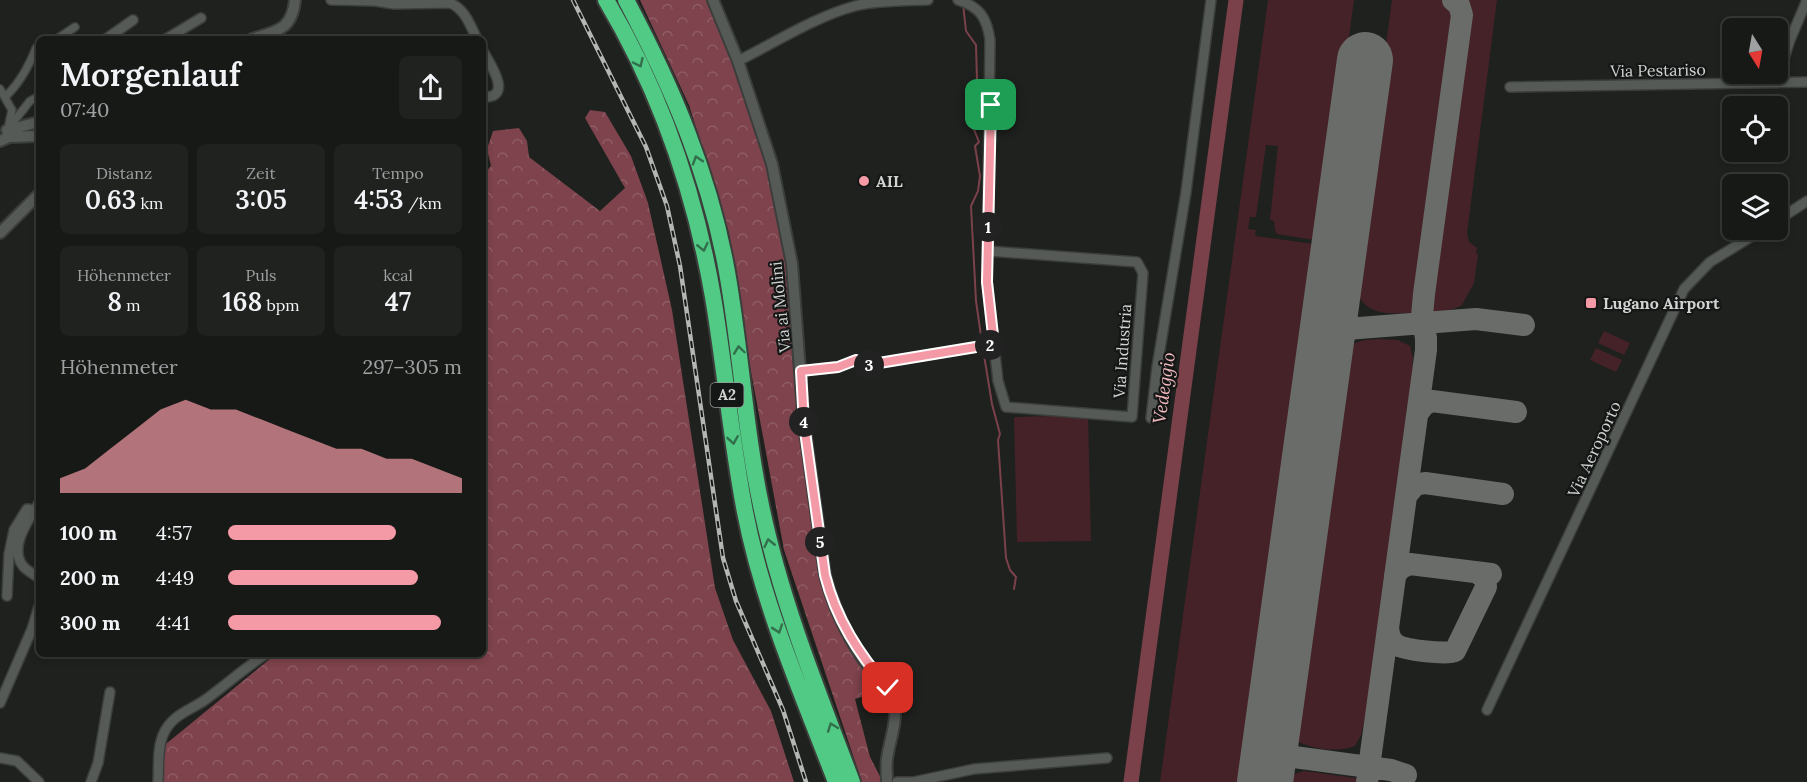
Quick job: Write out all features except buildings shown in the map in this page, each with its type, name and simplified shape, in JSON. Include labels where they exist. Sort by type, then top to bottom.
[{"type":"highway","name":"A2","points":[[606,0],[632,47],[656,99],[689,190],[713,295],[737,467],[756,557],[779,633],[836,782]]},
{"type":"highway","name":"A2","points":[[626,0],[680,112],[714,216],[732,304],[754,468],[772,558],[793,626],[852,782]]},
{"type":"street","points":[[261,36],[279,30],[289,23],[294,14],[295,0]]},
{"type":"street","points":[[332,0],[394,4],[450,3],[458,6],[463,12],[475,36]]},
{"type":"street","name":"Via ai Molini","points":[[713,0],[738,61],[772,164],[792,264],[804,424],[825,575],[841,622],[864,660],[888,688],[894,704],[895,713],[886,761],[887,782]]},
{"type":"street","points":[[738,61],[853,6],[866,3],[928,0]]},
{"type":"street","points":[[1151,418],[1157,367],[1186,192],[1211,0]]},
{"type":"street","points":[[1788,46],[1807,0]]},
{"type":"street","name":"Via Industria","points":[[963,1],[980,12],[988,24],[990,40],[987,282],[998,381],[1006,407],[1132,417],[1143,273],[1137,262],[988,251]]},
{"type":"street","points":[[171,36],[201,18]]},
{"type":"street","points":[[110,36],[133,20]]},
{"type":"street","points":[[62,36],[75,27]]},
{"type":"street","points":[[5,97],[16,87],[30,64],[36,48]]},
{"type":"street","points":[[486,57],[499,82],[498,90],[494,95],[486,96]]},
{"type":"street","name":"Via Pestariso","points":[[1788,83],[1807,82]]},
{"type":"street","name":"Via Pestariso","points":[[1510,87],[1722,84]]},
{"type":"street","points":[[0,89],[12,110],[5,136]]},
{"type":"street","points":[[5,136],[30,101],[36,98]]},
{"type":"street","points":[[5,136],[36,123]]},
{"type":"street","points":[[5,136],[36,136]]},
{"type":"street","points":[[0,232],[36,197]]},
{"type":"street","points":[[1788,213],[1807,201]]},
{"type":"street","name":"Via Aeroporto","points":[[1487,710],[1684,289],[1710,262],[1746,240]]},
{"type":"street","points":[[801,371],[838,367],[856,360],[867,365],[994,344]]},
{"type":"street","points":[[7,596],[9,554],[14,530],[27,508],[36,506]]},
{"type":"street","points":[[36,508],[25,526],[18,548],[23,565],[36,576]]},
{"type":"street","points":[[0,703],[36,616]]},
{"type":"street","points":[[158,782],[160,745],[164,732],[171,722],[184,711],[206,700],[262,657]]},
{"type":"street","points":[[91,782],[98,763],[110,692]]},
{"type":"street","points":[[0,758],[17,761],[39,782]]},
{"type":"street","points":[[897,782],[913,782],[974,769],[1107,758]]},
{"type":"shaded area","points":[[1268,0],[1354,0],[1321,241],[1277,234],[1274,221],[1270,220],[1278,146],[1266,145],[1256,217],[1250,217],[1248,229],[1256,230],[1255,236],[1321,245],[1246,782],[1160,782]]},
{"type":"shaded area","points":[[1392,0],[1497,0],[1467,233],[1469,242],[1477,248],[1478,255],[1474,283],[1462,305],[1437,312],[1389,313],[1371,309],[1358,295],[1354,283]]},
{"type":"shaded area","points":[[1604,331],[1630,343],[1624,355],[1598,343]]},
{"type":"shaded area","points":[[1379,339],[1398,340],[1410,346],[1413,357],[1412,384],[1369,700],[1361,735],[1355,746],[1324,749],[1295,740],[1292,726],[1343,354],[1354,344]]},
{"type":"shaded area","points":[[1596,348],[1622,360],[1616,372],[1590,360]]},
{"type":"shaded area","points":[[1088,415],[1091,541],[1017,542],[1014,417]]},
{"type":"shaded area","points":[[1304,771],[1384,782],[1287,782],[1295,774]]},
{"type":"green space","points":[[640,0],[713,0],[753,102],[792,264],[825,575],[841,622],[888,688],[855,699],[870,757],[883,782],[862,782],[784,550],[747,350],[729,233],[689,105]]},
{"type":"green space","points":[[590,110],[605,112],[631,156],[648,203],[672,310],[715,588],[733,640],[771,711],[794,782],[160,782],[161,748],[272,657],[486,657],[486,172],[491,166],[487,149],[493,131],[519,128],[527,141],[529,157],[600,211],[625,188],[585,118]]},
{"type":"waterway","name":"Vedeggio","points":[[1131,782],[1236,0]]},
{"type":"waterway","points":[[963,4],[966,31],[976,45],[977,80],[971,122],[979,142],[975,146],[980,176],[978,191],[971,206],[976,301],[982,343]]},
{"type":"waterway","points":[[983,349],[992,404],[1000,434],[998,440],[1006,558],[1010,570],[1016,577],[1014,589]]},
{"type":"taxiway","points":[[1367,782],[1426,350],[1422,316],[1424,294],[1462,15],[1459,5],[1453,0]]},
{"type":"taxiway","points":[[1321,371],[1327,346],[1334,335],[1348,329],[1359,328],[1348,326],[1335,315],[1332,298],[1335,270]]},
{"type":"taxiway","points":[[1359,328],[1476,319],[1524,325]]},
{"type":"taxiway","points":[[1418,413],[1424,405],[1432,401],[1516,412]]},
{"type":"taxiway","points":[[1406,496],[1415,485],[1425,483],[1503,494]]},
{"type":"taxiway","points":[[1395,575],[1401,568],[1410,564],[1491,574]]},
{"type":"taxiway","points":[[1388,628],[1391,640],[1401,647],[1435,652],[1455,651],[1486,587],[1485,578],[1476,572]]},
{"type":"taxiway","points":[[1266,782],[1275,764],[1288,757],[1294,757],[1280,749],[1274,735],[1273,724]]},
{"type":"taxiway","points":[[1294,757],[1391,770],[1406,775]]},
{"type":"runway","points":[[1265,782],[1365,60]]},
{"type":"railway","points":[[573,0],[646,147],[667,206],[680,266],[723,558],[736,601],[783,710],[806,782]]},
{"type":"place","name":"AIL","points":[[864,181]]},
{"type":"place","name":"Lugano Airport","points":[[1591,303]]},
{"type":"route","points":[[888,688],[864,660],[841,622],[831,597],[825,575],[804,424],[801,371],[838,367],[856,360],[867,365],[994,344],[987,282],[991,105]]}]
